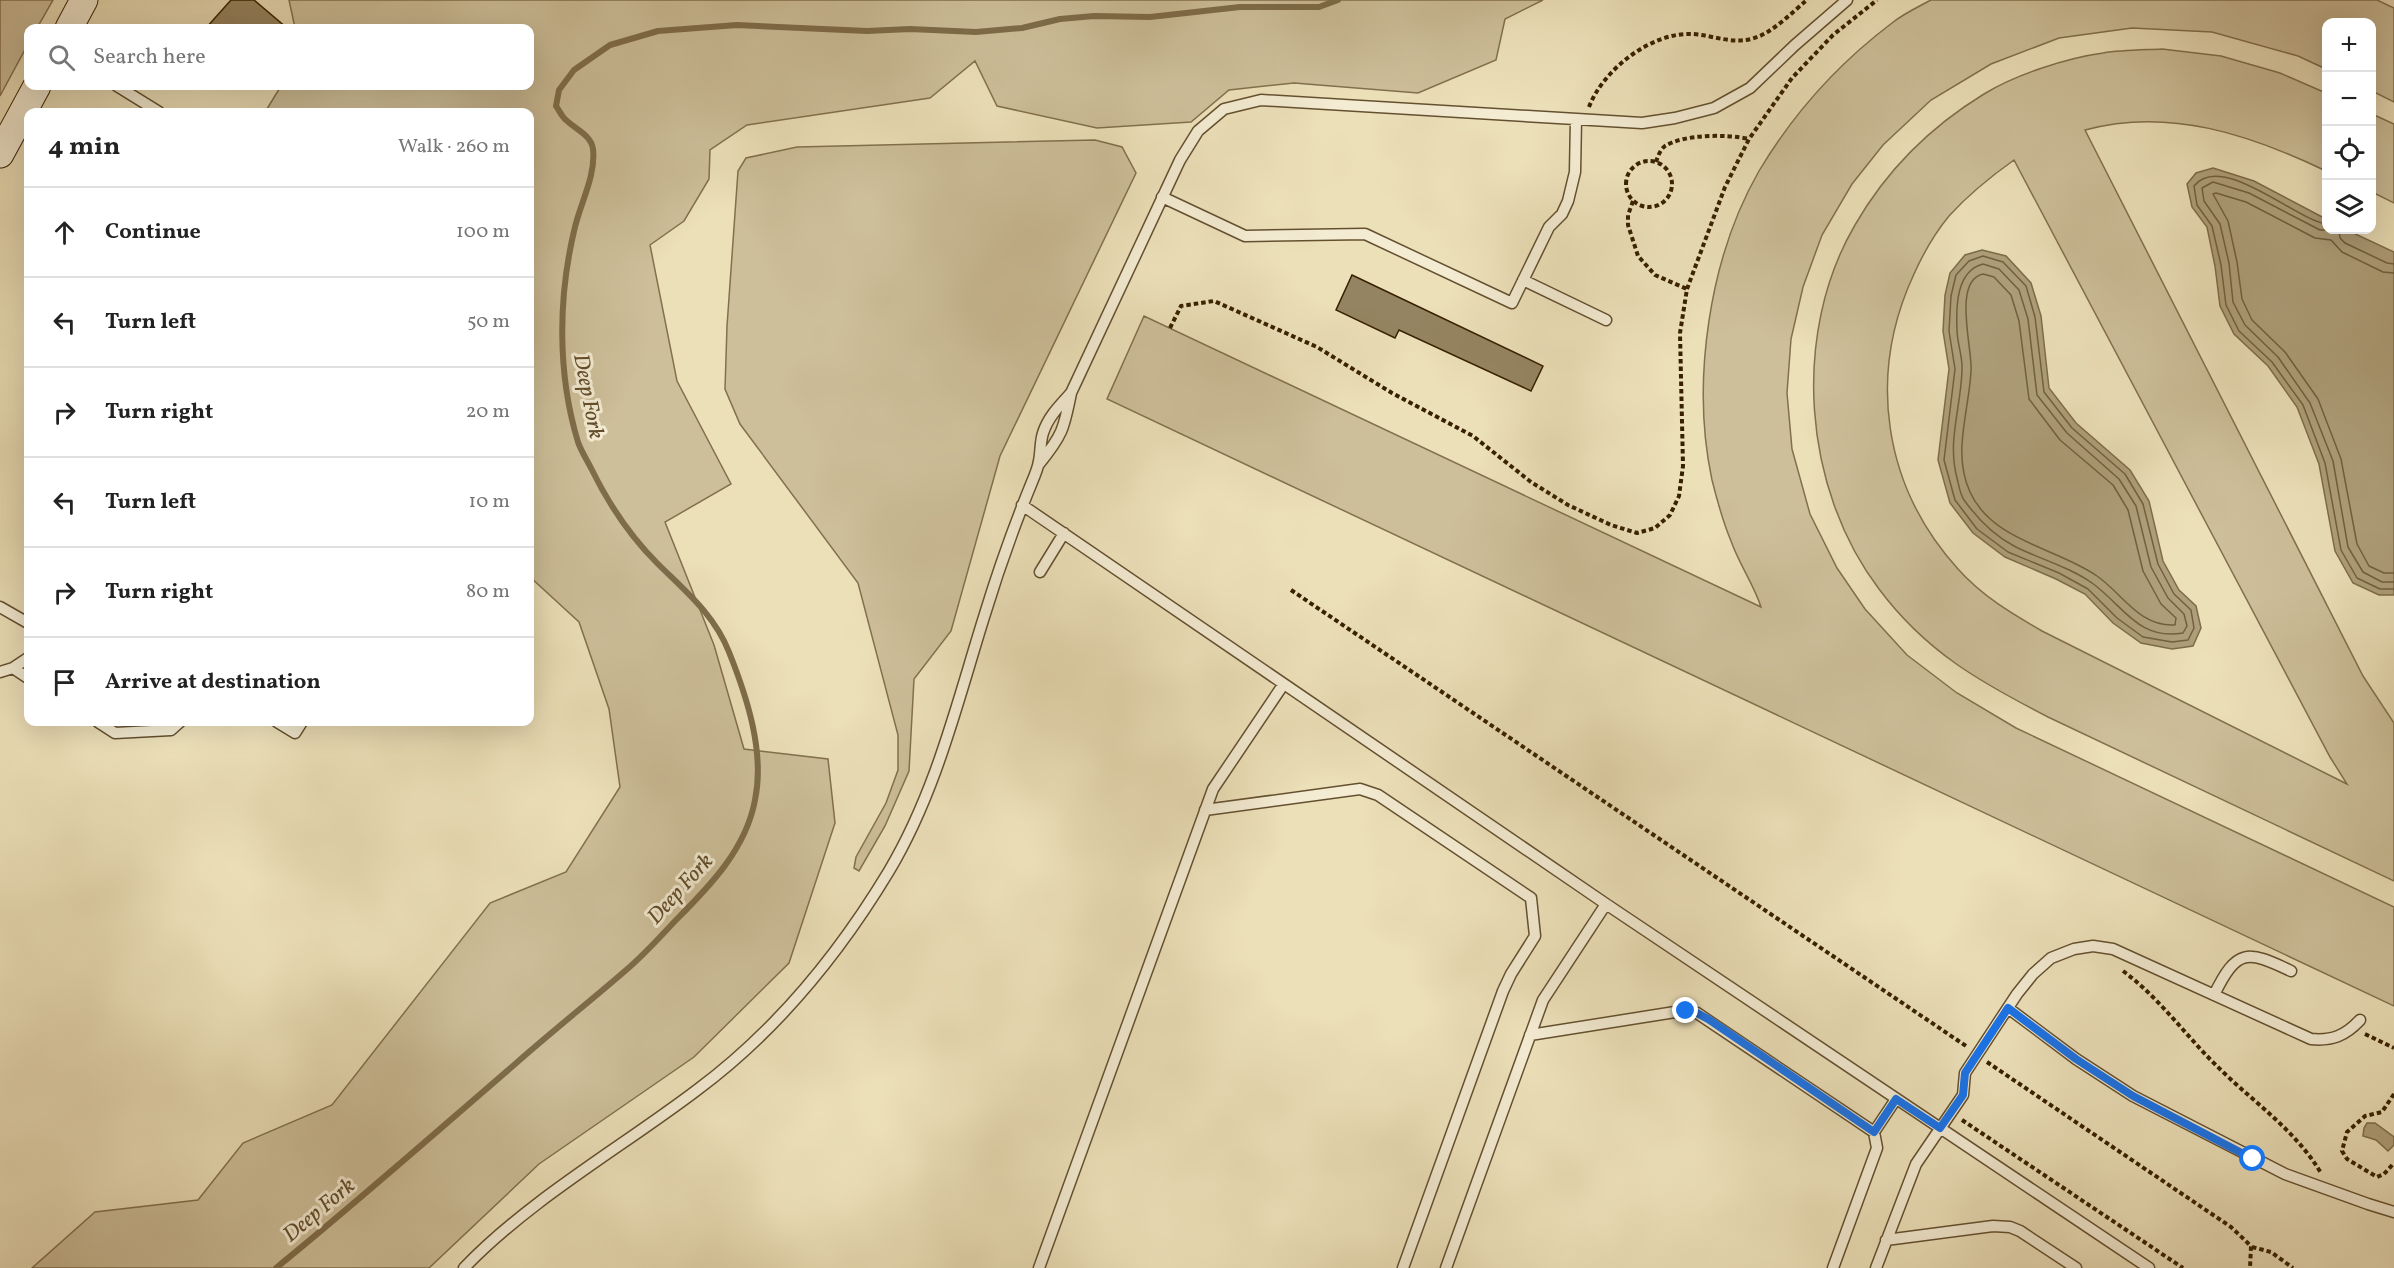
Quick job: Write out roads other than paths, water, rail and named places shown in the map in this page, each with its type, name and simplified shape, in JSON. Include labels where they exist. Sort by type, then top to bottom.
[{"type":"street","points":[[71,24],[84,0]]},
{"type":"street","points":[[25,108],[35,90]]},
{"type":"street","points":[[0,154],[24,110]]},
{"type":"lane","points":[[1039,464],[1058,441],[1065,423],[1071,393],[1180,160],[1198,131],[1224,109],[1261,100],[1642,123],[1674,118],[1714,108],[1750,88],[1847,0]]},
{"type":"lane","points":[[123,90],[153,108]]},
{"type":"lane","points":[[1162,197],[1245,236],[1365,234],[1512,303],[1549,227],[1562,214],[1568,201],[1575,172],[1582,119]]},
{"type":"lane","points":[[1523,280],[1606,320]]},
{"type":"lane","points":[[464,1268],[496,1237],[536,1206],[699,1089],[741,1054],[796,999],[846,936],[891,867],[920,811],[934,776],[1022,505],[1039,464],[1042,435],[1052,415],[1071,393]]},
{"type":"lane","points":[[1022,505],[1606,904],[2149,1268]]},
{"type":"lane","points":[[1040,572],[1064,533]]},
{"type":"lane","points":[[0,608],[24,621]]},
{"type":"lane","points":[[0,672],[12,669],[24,661]]},
{"type":"lane","points":[[12,669],[24,676]]},
{"type":"lane","points":[[1039,1268],[1216,783],[1283,685]]},
{"type":"lane","points":[[105,726],[116,733],[171,730],[176,726]]},
{"type":"lane","points":[[284,726],[296,733],[300,726]]},
{"type":"lane","points":[[1205,810],[1360,789],[1378,795],[1531,898],[1535,936],[1503,991],[1403,1268]]},
{"type":"lane","points":[[1446,1268],[1547,992],[1606,904]]},
{"type":"lane","points":[[1876,1268],[1916,1164],[1963,1095],[1965,1073],[2033,974],[2052,958],[2074,949],[2092,946],[2113,949],[2311,1040],[2323,1041],[2338,1038],[2345,1035],[2360,1020]]},
{"type":"lane","points":[[2214,995],[2229,968],[2246,957],[2261,958],[2291,971]]},
{"type":"lane","points":[[2008,1008],[2076,1059],[2133,1096],[2253,1159],[2323,1188],[2394,1212]]},
{"type":"lane","points":[[1530,1035],[1675,1012],[1697,1013],[1874,1132]]},
{"type":"lane","points":[[1833,1268],[1877,1148],[1874,1132],[1896,1099]]},
{"type":"lane","points":[[1886,1240],[1994,1226],[2010,1227],[2020,1231],[2076,1268]]},
{"type":"water","points":[[2213,168],[2254,181],[2322,217],[2322,234],[2356,234],[2394,252],[2394,595],[2379,595],[2353,583],[2335,551],[2319,464],[2297,407],[2268,366],[2234,334],[2220,306],[2207,227],[2192,207],[2187,184],[2196,173]]},
{"type":"water","points":[[1982,250],[2006,256],[2031,283],[2041,316],[2049,388],[2076,423],[2130,470],[2149,501],[2163,561],[2179,590],[2196,606],[2201,628],[2193,646],[2172,649],[2141,643],[2113,623],[2085,594],[2005,557],[1973,533],[1950,503],[1938,460],[1949,369],[1943,331],[1945,295],[1950,273],[1965,255]]},
{"type":"water","points":[[2367,1123],[2375,1123],[2394,1137],[2394,1145],[2388,1151],[2376,1140],[2363,1136]]},
{"type":"waterway","name":"Deep Fork","points":[[276,1268],[645,953],[725,866],[744,835],[755,800],[758,763],[756,744],[748,706],[723,638],[698,604],[637,541],[620,518],[581,449],[571,416],[563,362],[565,280],[569,253],[590,179],[593,159],[593,149],[589,139],[568,122],[556,106],[559,90],[574,70],[610,45],[658,31],[737,25],[867,31],[910,29],[976,32],[1022,28],[1060,19],[1094,16],[1150,17],[1240,7],[1319,7],[1338,0]]}]
